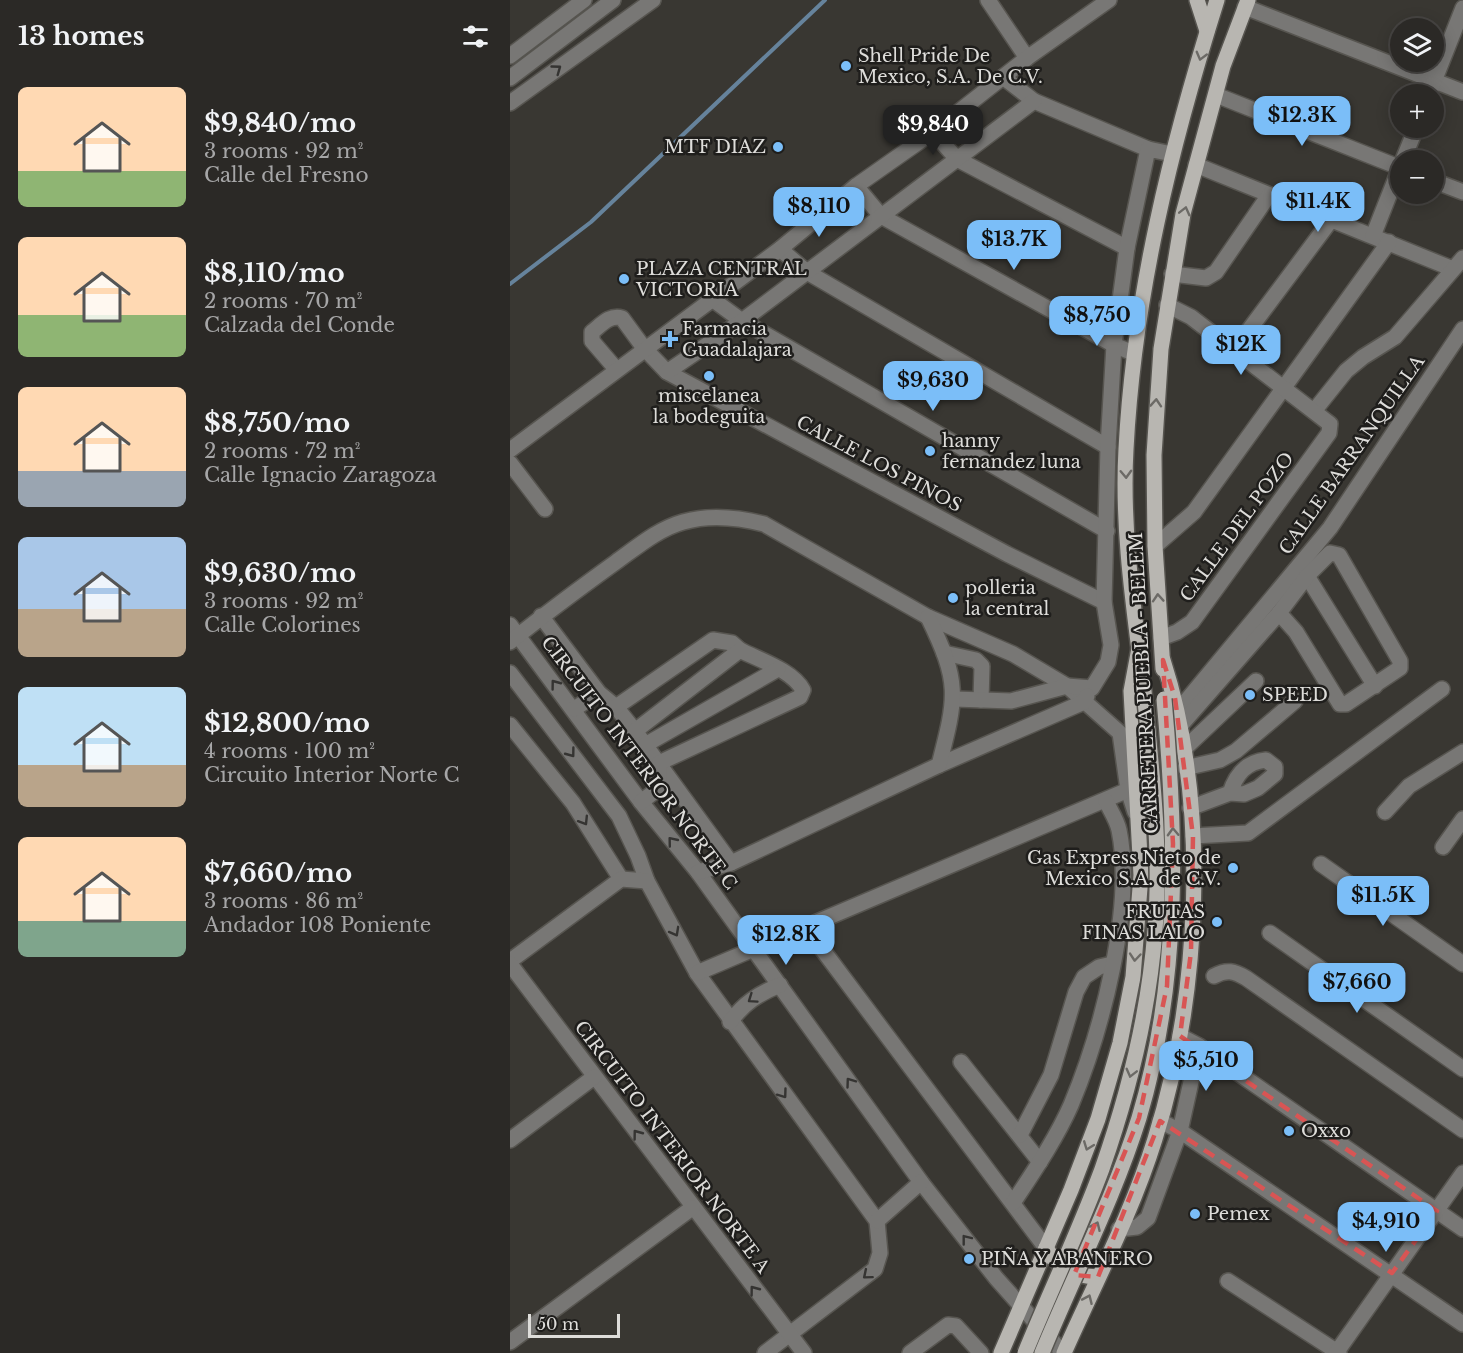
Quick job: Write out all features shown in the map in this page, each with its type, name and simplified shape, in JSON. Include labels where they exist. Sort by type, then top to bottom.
[{"type":"main road","points":[[1197,0],[1207,32]]},
{"type":"main road","name":"CARRETERA PUEBLA - BELEM","points":[[1025,1353],[1101,1170],[1126,1092],[1147,995],[1155,929],[1155,810],[1129,564],[1125,451],[1134,353],[1160,199],[1217,0]]},
{"type":"main road","name":"CARRETERA PUEBLA - BELEM","points":[[1042,1353],[1107,1200],[1138,1118],[1160,1031],[1167,986],[1173,844],[1155,546],[1156,404],[1172,274],[1196,165],[1246,3]]},
{"type":"main road","points":[[1001,1353],[1098,1119],[1120,1043],[1133,976],[1141,875],[1131,691],[1139,648]]},
{"type":"main road","points":[[1064,1353],[1155,1141],[1180,1036],[1191,952],[1193,836],[1179,719],[1163,660]]},
{"type":"main road","points":[[1046,1248],[1064,1271],[1072,1275],[1098,1276]]},
{"type":"street","points":[[510,56],[584,0]]},
{"type":"street","points":[[510,78],[614,0]]},
{"type":"street","points":[[510,103],[653,0]]},
{"type":"street","points":[[988,0],[1027,58]]},
{"type":"street","points":[[510,450],[644,348],[780,249],[856,186],[933,132],[1027,58],[1109,0]]},
{"type":"street","points":[[1246,3],[1423,84]]},
{"type":"street","points":[[1434,84],[1463,8]]},
{"type":"street","points":[[583,23],[596,41]]},
{"type":"street","points":[[1003,77],[1034,101],[1148,149],[1172,154]]},
{"type":"street","points":[[1444,90],[1463,92]]},
{"type":"street","points":[[1216,95],[1390,161]]},
{"type":"street","points":[[667,372],[742,321],[1034,101]]},
{"type":"street","points":[[933,132],[957,159],[1127,248]]},
{"type":"street","points":[[698,872],[731,863],[1088,695],[1108,662],[1111,645],[1104,602],[1108,447],[1114,345],[1127,248],[1148,149]]},
{"type":"street","points":[[1167,304],[1191,317],[1314,411],[1346,371],[1362,357],[1395,337],[1458,264],[1373,236],[1196,165]]},
{"type":"street","points":[[1444,185],[1463,192]]},
{"type":"street","points":[[856,186],[881,216],[1114,345],[1134,353]]},
{"type":"street","points":[[1373,236],[1390,193]]},
{"type":"street","points":[[1172,274],[1206,278],[1216,272],[1269,195]]},
{"type":"street","points":[[1234,350],[1331,220]]},
{"type":"street","points":[[1155,546],[1194,512],[1389,242]]},
{"type":"street","points":[[780,249],[807,272],[1108,447]]},
{"type":"street","points":[[712,299],[742,321],[1107,531]]},
{"type":"street","name":"CALLE LOS PINOS","points":[[616,369],[591,337],[592,332],[611,317],[622,318],[644,348],[667,372],[996,549],[1104,602]]},
{"type":"street","name":"CALLE BARRANQUILLA","points":[[1179,719],[1330,528],[1463,329]]},
{"type":"street","points":[[1111,394],[1131,394]]},
{"type":"street","name":"CALLE DEL POZO","points":[[1161,638],[1177,632],[1192,622],[1329,433],[1330,424],[1314,411]]},
{"type":"street","points":[[510,463],[545,508]]},
{"type":"street","points":[[513,634],[653,536],[682,522],[711,517],[738,518],[764,524],[927,617],[1013,654],[1067,686],[1088,695],[1120,733],[1128,790],[1140,825]]},
{"type":"street","points":[[1179,719],[1279,613],[1306,576],[1330,553],[1340,555],[1400,661],[1400,668],[1346,704],[1340,704],[1296,632],[1279,613]]},
{"type":"street","points":[[1306,576],[1375,686]]},
{"type":"street","points":[[541,616],[599,693],[616,707],[635,730],[731,863]]},
{"type":"street","points":[[927,617],[952,674],[955,699],[939,765]]},
{"type":"street","name":"CIRCUITO INTERIOR NORTE C","points":[[513,634],[574,709],[640,802],[698,872],[921,1182],[1020,1305],[1064,1353]]},
{"type":"street","points":[[616,707],[713,640],[732,643],[740,650],[778,669],[799,683],[803,690],[800,697],[659,763]]},
{"type":"street","points":[[635,730],[740,650]]},
{"type":"street","points":[[944,653],[976,660],[982,666],[981,700]]},
{"type":"street","points":[[645,745],[778,669]]},
{"type":"street","points":[[510,673],[619,816],[647,881],[697,974],[877,1221],[880,1253],[875,1269],[765,1353]]},
{"type":"street","points":[[1184,750],[1256,681]]},
{"type":"street","points":[[955,699],[1011,701],[1067,686]]},
{"type":"street","points":[[1193,836],[1248,833],[1442,688]]},
{"type":"street","points":[[574,709],[599,693]]},
{"type":"street","points":[[1185,768],[1220,760],[1236,751],[1295,701]]},
{"type":"street","points":[[510,725],[573,804],[621,879]]},
{"type":"street","points":[[1385,812],[1409,786],[1463,752]]},
{"type":"street","points":[[640,802],[659,788],[659,763]]},
{"type":"street","points":[[697,974],[807,929],[1128,790]]},
{"type":"street","points":[[1190,808],[1230,793]]},
{"type":"street","points":[[1013,1203],[1040,1162],[1070,1106],[1094,1039],[1119,936],[1122,871],[1119,829],[1106,801]]},
{"type":"street","points":[[1443,847],[1463,819]]},
{"type":"street","points":[[1321,864],[1463,964]]},
{"type":"street","points":[[510,963],[621,879],[647,881]]},
{"type":"street","points":[[1119,936],[1138,927]]},
{"type":"street","points":[[807,929],[1046,1248]]},
{"type":"street","points":[[1270,933],[1463,1069]]},
{"type":"street","name":"CIRCUITO INTERIOR NORTE A","points":[[510,963],[692,1208],[804,1353]]},
{"type":"street","points":[[1020,1135],[1051,1075],[1076,992],[1084,977],[1099,967],[1112,964]]},
{"type":"street","points":[[1214,976],[1224,971],[1235,972],[1246,978],[1463,1130]]},
{"type":"street","points":[[730,1022],[742,1006],[759,993],[780,985]]},
{"type":"street","points":[[1180,1036],[1199,1046],[1463,1229]]},
{"type":"street","points":[[1119,1229],[1137,1227],[1148,1218],[1180,1131],[1199,1046]]},
{"type":"street","points":[[961,1062],[1040,1162]]},
{"type":"street","points":[[510,1140],[594,1077]]},
{"type":"street","points":[[1160,1121],[1180,1131],[1392,1273],[1463,1324]]},
{"type":"street","points":[[1228,1281],[1338,1353],[1463,1173]]},
{"type":"street","points":[[877,1221],[921,1182]]},
{"type":"street","points":[[510,1342],[692,1208]]},
{"type":"street","points":[[910,1353],[948,1325],[956,1326],[979,1352]]},
{"type":"highlighted area","points":[[1163,660],[1175,698],[1193,836],[1191,952],[1180,1036],[1437,1211],[1392,1273],[1160,1121],[1098,1277],[1074,1275],[1139,1118],[1167,986],[1173,844]]},
{"type":"waterway","points":[[510,284],[591,222],[825,0]]},
{"type":"place","name":"Shell Pride De Mexico, S.A. De C.V.","points":[[846,66]]},
{"type":"place","name":"MTF DIAZ","points":[[778,147]]},
{"type":"place","name":"PLAZA CENTRAL VICTORIA","points":[[624,279]]},
{"type":"place","name":"Farmacia Guadalajara","points":[[670,339]]},
{"type":"place","name":"miscelanea la bodeguita","points":[[709,376]]},
{"type":"place","name":"hanny fernandez luna","points":[[930,451]]},
{"type":"place","name":"polleria la central","points":[[953,598]]},
{"type":"place","name":"SPEED","points":[[1250,695]]},
{"type":"place","name":"Gas Express Nieto de Mexico S.A. de C.V.","points":[[1233,868]]},
{"type":"place","name":"FRUTAS FINAS LALO","points":[[1217,922]]},
{"type":"place","name":"Oxxo","points":[[1289,1131]]},
{"type":"place","name":"Pemex","points":[[1195,1214]]},
{"type":"place","name":"PIÑA Y ABANERO","points":[[969,1259]]}]
